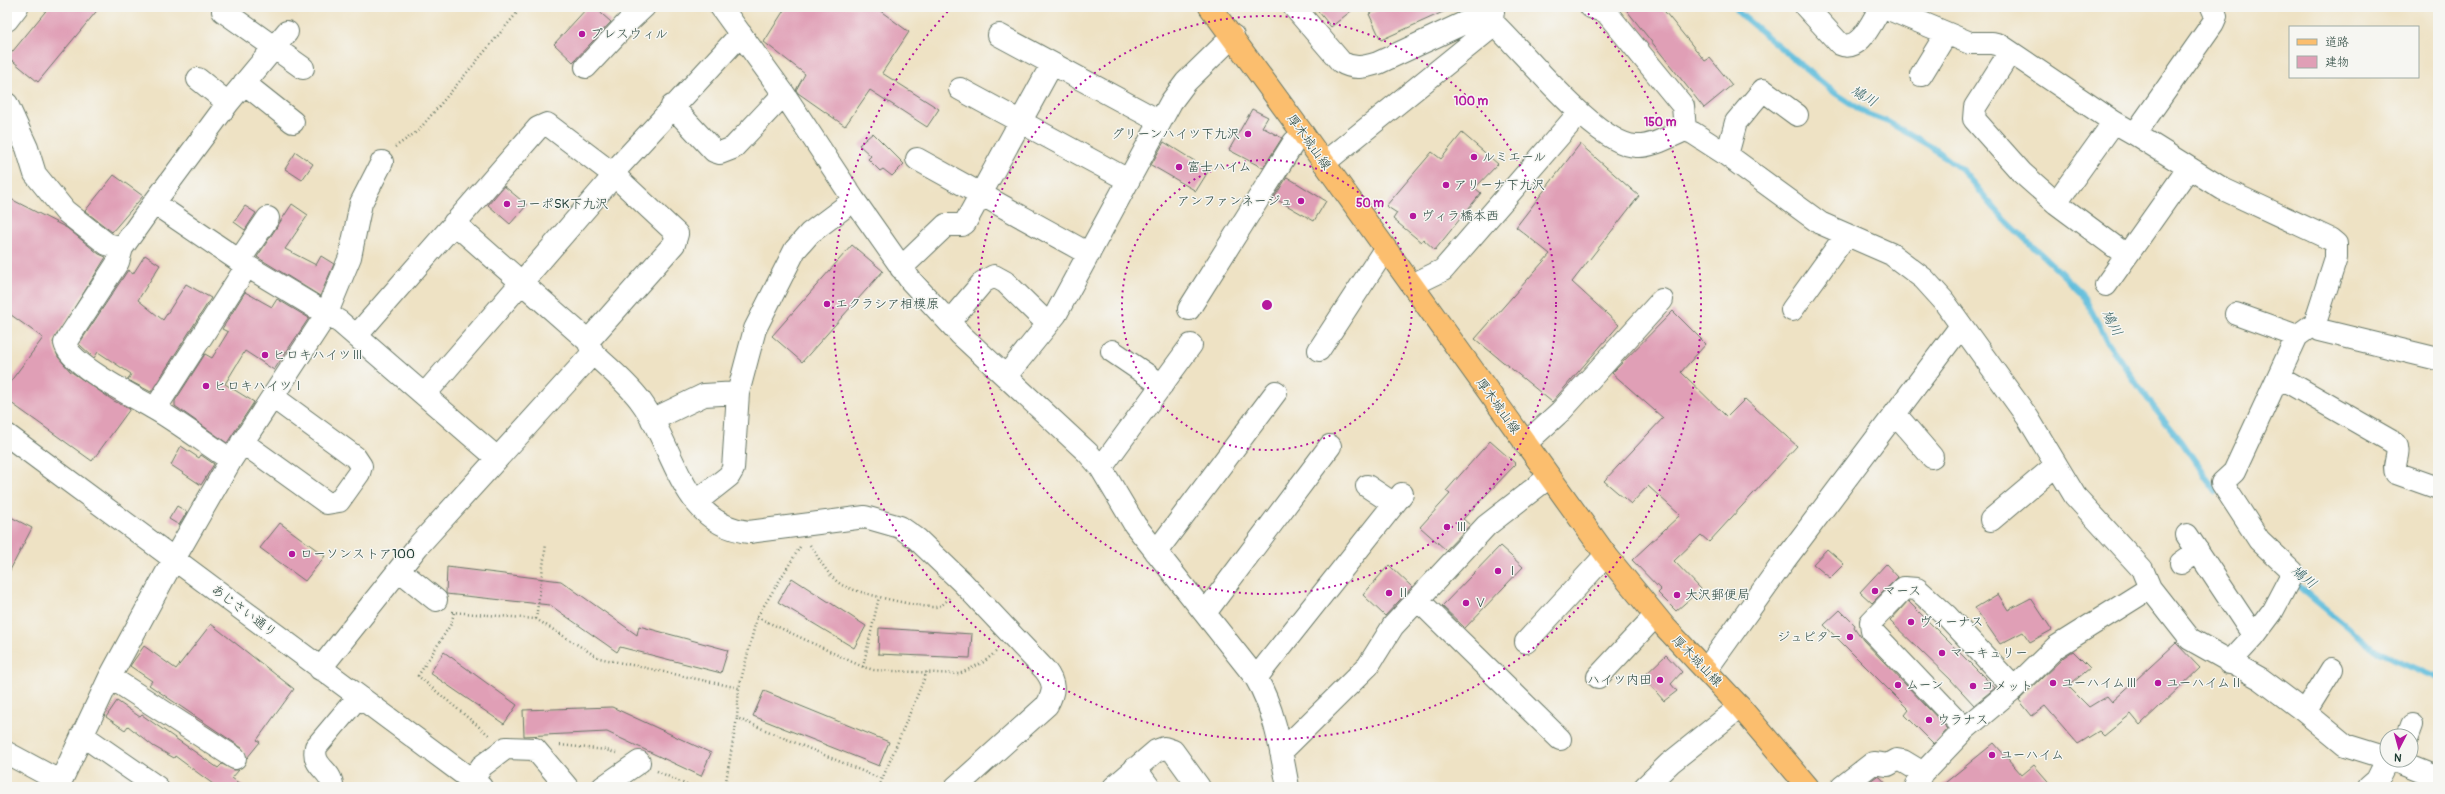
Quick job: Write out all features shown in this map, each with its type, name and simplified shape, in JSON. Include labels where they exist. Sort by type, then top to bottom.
[{"type":"main road","name":"厚木城山線","points":[[1210,7],[1233,36],[1606,555],[1655,616],[1740,707],[1804,785]]},
{"type":"street","points":[[7,20],[17,7]]},
{"type":"street","points":[[586,67],[628,21],[644,7]]},
{"type":"street","points":[[721,7],[784,94],[901,268],[949,322],[1057,422],[1101,468],[1135,525],[1256,678],[1262,687],[1281,752],[1288,787]]},
{"type":"street","points":[[1294,7],[1342,62],[1355,67],[1378,63],[1464,23],[1493,14]]},
{"type":"street","points":[[1591,7],[1606,12],[1683,106],[1685,130]]},
{"type":"street","points":[[1806,7],[1840,44],[1847,47],[1854,46],[1859,41],[1881,7]]},
{"type":"street","points":[[1884,7],[1970,43],[1992,43],[2010,52],[2114,122],[2223,189],[2330,239],[2336,244],[2336,258],[2315,323],[2297,336],[2234,472],[2222,483],[2259,540],[2290,579],[2272,612],[2254,636],[2229,663]]},
{"type":"street","points":[[2135,134],[2213,23],[2216,16],[2212,7]]},
{"type":"street","points":[[223,11],[281,39],[303,68]]},
{"type":"street","points":[[1493,14],[1579,113],[1617,139],[1636,146],[1648,145],[1685,130],[1694,133],[1727,155],[1820,224],[1891,254],[1924,279],[1943,300],[2028,418],[2055,466],[2075,496],[2142,570],[2150,588],[2190,639],[2229,663],[2260,679],[2305,712],[2344,745],[2379,756]]},
{"type":"street","points":[[1324,163],[1487,31],[1493,14]]},
{"type":"street","points":[[425,394],[672,106],[741,34]]},
{"type":"street","points":[[1920,75],[1946,34]]},
{"type":"street","points":[[999,36],[1159,121]]},
{"type":"street","points":[[1006,376],[1056,314],[1159,121],[1186,82],[1233,36]]},
{"type":"street","points":[[231,460],[155,409],[93,372],[66,349],[65,343],[118,262],[122,248],[228,103],[281,39]]},
{"type":"street","points":[[2010,52],[1975,107],[1974,119],[2022,173],[2056,203],[2126,255]]},
{"type":"street","points":[[901,268],[946,225],[962,225],[965,223],[982,195],[1052,64]]},
{"type":"street","points":[[198,79],[228,103]]},
{"type":"street","points":[[244,83],[293,122]]},
{"type":"street","points":[[960,89],[1020,123],[1128,180]]},
{"type":"street","points":[[1727,155],[1736,122],[1763,90],[1797,116]]},
{"type":"street","points":[[672,106],[714,151],[720,153],[732,148],[784,94]]},
{"type":"street","points":[[7,104],[27,148],[35,174],[65,211],[107,244],[122,248]]},
{"type":"street","points":[[1412,285],[1443,270],[1579,113]]},
{"type":"street","points":[[2056,203],[2114,122]]},
{"type":"street","points":[[320,669],[399,570],[497,458],[590,347],[676,240],[676,234],[673,228],[614,174],[551,126],[542,125],[454,223],[357,335]]},
{"type":"street","points":[[1189,310],[1294,142],[1304,135]]},
{"type":"street","points":[[916,158],[1089,254]]},
{"type":"street","points":[[7,753],[59,784],[110,677],[174,559],[242,442],[326,315],[350,257],[362,203],[382,162]]},
{"type":"street","points":[[2106,285],[2188,168]]},
{"type":"street","points":[[696,502],[729,476],[733,469],[738,394],[755,329],[794,250],[810,233],[854,200]]},
{"type":"street","points":[[154,203],[243,264],[340,322],[357,335],[497,458]]},
{"type":"street","points":[[155,409],[243,264],[268,218]]},
{"type":"street","points":[[454,223],[590,347],[636,396],[652,420],[686,488],[712,520],[740,532],[810,532],[865,517],[900,527],[917,539],[1014,635],[1051,677],[1054,684],[1052,696],[1047,705],[956,787]]},
{"type":"street","points":[[1792,310],[1846,235]]},
{"type":"street","points":[[1319,350],[1385,249]]},
{"type":"street","points":[[949,322],[983,282],[994,276],[1005,282],[1048,324]]},
{"type":"street","points":[[1525,444],[1561,411],[1662,300]]},
{"type":"street","points":[[2236,314],[2297,336]]},
{"type":"street","points":[[2315,323],[2319,330],[2438,359]]},
{"type":"street","points":[[1706,670],[1961,326]]},
{"type":"street","points":[[1101,468],[1192,345]]},
{"type":"street","points":[[1112,351],[1162,385]]},
{"type":"street","points":[[2278,377],[2396,444],[2398,448],[2395,469],[2396,473],[2438,488]]},
{"type":"street","points":[[1156,552],[1276,392]]},
{"type":"street","points":[[652,420],[704,395],[738,394]]},
{"type":"street","points":[[242,442],[327,503],[339,501],[359,473],[361,466],[355,457],[272,397]]},
{"type":"street","points":[[1895,414],[1932,457]]},
{"type":"street","name":"あじさい通り","points":[[7,435],[320,669],[477,784]]},
{"type":"street","points":[[1205,613],[1330,446]]},
{"type":"street","points":[[1991,520],[2055,466]]},
{"type":"street","points":[[1281,752],[1368,666],[1393,626],[1486,526],[1549,477]]},
{"type":"street","points":[[1256,678],[1398,499],[1367,486]]},
{"type":"street","points":[[2189,550],[2254,636]]},
{"type":"street","points":[[1526,642],[1606,555]]},
{"type":"street","points":[[399,570],[436,600]]},
{"type":"street","points":[[1965,729],[1872,631],[1871,622],[1904,588],[1917,589],[1947,616],[2014,688]]},
{"type":"street","points":[[1842,787],[1873,763],[1888,765],[1897,760],[1903,761],[1920,780],[1965,729],[2014,688],[2056,647],[2150,588]]},
{"type":"street","points":[[1418,600],[1560,739]]},
{"type":"street","points":[[1598,677],[1655,616]]},
{"type":"street","points":[[2305,712],[2332,668]]},
{"type":"street","points":[[110,677],[235,758]]},
{"type":"street","points":[[332,787],[330,778],[316,762],[316,747],[358,697]]},
{"type":"street","points":[[1644,787],[1670,763],[1740,707]]},
{"type":"street","points":[[82,736],[161,782]]},
{"type":"street","points":[[477,784],[482,766],[506,748],[535,749],[567,787]]},
{"type":"street","points":[[1114,787],[1156,751],[1164,748],[1173,751],[1199,787]]},
{"type":"street","points":[[603,787],[639,762]]},
{"type":"street","points":[[1135,768],[1149,787]]},
{"type":"street","points":[[2368,787],[2377,780],[2387,768]]},
{"type":"street","points":[[2414,768],[2438,778]]},
{"type":"path","points":[[382,162],[391,150],[418,131],[522,7]]},
{"type":"path","points":[[810,532],[831,575],[842,586],[879,597],[934,607],[943,604],[962,582]]},
{"type":"path","points":[[725,787],[737,718],[739,688],[756,617],[810,532]]},
{"type":"path","points":[[536,618],[546,544]]},
{"type":"path","points":[[862,667],[879,597]]},
{"type":"path","points":[[436,600],[454,613],[536,618],[599,658],[739,688]]},
{"type":"path","points":[[454,613],[451,624],[418,676],[506,748]]},
{"type":"path","points":[[756,617],[862,667],[928,672],[959,674],[972,669],[984,662],[1014,635]]},
{"type":"path","points":[[879,787],[912,703],[928,672]]},
{"type":"path","points":[[737,718],[881,779]]},
{"type":"building","points":[[49,7],[100,7],[38,82],[8,57]]},
{"type":"building","name":"ブレスウィル","points":[[588,7],[594,7],[611,22],[573,62],[554,44]]},
{"type":"building","points":[[786,7],[875,7],[909,32],[882,73],[939,109],[927,127],[870,90],[845,126],[798,93],[796,90],[805,74],[764,42]]},
{"type":"building","points":[[1315,7],[1356,7],[1331,27]]},
{"type":"building","points":[[1385,7],[1454,7],[1381,40],[1369,14]]},
{"type":"building","points":[[1624,7],[1661,7],[1705,61],[1710,58],[1732,85],[1704,108]]},
{"type":"building","points":[[1252,109],[1268,117],[1262,127],[1282,138],[1263,168],[1229,150]]},
{"type":"building","points":[[873,133],[904,164],[892,176],[883,169],[880,171],[868,159],[871,156],[859,145]]},
{"type":"building","points":[[1462,133],[1498,164],[1475,188],[1481,193],[1435,250],[1423,239],[1421,242],[1393,219],[1397,213],[1386,206],[1432,152],[1441,159]]},
{"type":"building","name":"富士ハイム","points":[[1164,142],[1209,170],[1196,191],[1151,165]]},
{"type":"building","points":[[1580,144],[1639,196],[1572,282],[1619,325],[1552,402],[1475,339],[1550,254],[1516,227]]},
{"type":"building","points":[[296,152],[313,164],[302,180],[285,169]]},
{"type":"building","points":[[114,175],[143,196],[112,232],[85,211]]},
{"type":"building","points":[[1287,177],[1326,201],[1314,221],[1274,198]]},
{"type":"building","name":"コーポSK下九沢","points":[[504,186],[527,205],[510,224],[488,205]]},
{"type":"building","points":[[7,197],[67,228],[99,254],[106,257],[53,342],[58,357],[70,371],[114,401],[130,409],[92,461],[7,400],[7,386],[43,338],[7,312]]},
{"type":"building","points":[[292,204],[308,215],[285,249],[316,265],[321,256],[334,264],[320,296],[257,257]]},
{"type":"building","points":[[245,206],[256,213],[245,230],[234,222]]},
{"type":"building","name":"エクラシア相模原","points":[[852,245],[883,271],[802,362],[772,336]]},
{"type":"building","points":[[145,255],[160,265],[138,300],[163,320],[186,284],[211,298],[151,392],[128,380],[131,374],[98,352],[94,358],[79,344],[128,270],[133,274]]},
{"type":"building","points":[[245,292],[272,307],[277,299],[309,318],[274,370],[245,351],[225,384],[254,402],[227,443],[175,406],[175,401],[205,354],[212,358],[228,332],[222,329]]},
{"type":"building","points":[[1673,311],[1706,344],[1681,372],[1727,417],[1745,399],[1797,446],[1709,542],[1701,535],[1674,561],[1701,589],[1676,611],[1658,593],[1661,590],[1632,560],[1680,515],[1648,486],[1631,504],[1604,481],[1663,418],[1612,373]]},
{"type":"building","points":[[1490,441],[1516,464],[1463,519],[1470,525],[1446,550],[1420,527],[1450,494],[1446,491]]},
{"type":"building","points":[[181,446],[199,458],[201,455],[214,464],[201,485],[171,465]]},
{"type":"building","points":[[177,506],[187,512],[179,525],[169,519]]},
{"type":"building","points":[[7,515],[32,528],[7,576]]},
{"type":"building","points":[[280,523],[325,556],[305,581],[260,548]]},
{"type":"building","points":[[1500,546],[1523,567],[1465,628],[1442,606]]},
{"type":"building","points":[[1827,549],[1844,564],[1830,578],[1813,564]]},
{"type":"building","points":[[1886,564],[1898,577],[1872,603],[1860,592]]},
{"type":"building","name":"Ⅱ","points":[[1389,565],[1412,587],[1385,616],[1363,595]]},
{"type":"building","points":[[447,567],[561,581],[637,635],[639,626],[728,650],[721,673],[620,647],[617,652],[550,605],[446,594]]},
{"type":"building","points":[[792,578],[866,626],[854,648],[778,602]]},
{"type":"building","points":[[1998,594],[2008,610],[2031,598],[2052,630],[2030,642],[2023,632],[2000,644],[1975,608]]},
{"type":"building","points":[[1908,601],[1995,688],[1974,705],[1950,679],[1890,621]]},
{"type":"building","points":[[1840,610],[1855,625],[1854,627],[1863,640],[1948,729],[1934,744],[1905,715],[1909,710],[1824,625]]},
{"type":"building","points":[[211,624],[294,689],[257,740],[260,742],[247,758],[242,748],[149,685],[152,681],[130,666],[144,646],[176,669]]},
{"type":"building","points":[[879,628],[972,634],[970,658],[878,654]]},
{"type":"building","points":[[2176,643],[2200,668],[2140,725],[2131,714],[2104,736],[2099,731],[2078,744],[2045,706],[2032,716],[2019,700],[2064,657],[2073,651],[2090,668],[2068,686],[2089,707],[2107,696],[2112,702]]},
{"type":"building","points":[[444,652],[517,705],[504,724],[430,673]]},
{"type":"building","name":"ハイツ内田","points":[[1666,655],[1682,672],[1671,684],[1677,691],[1664,701],[1643,677]]},
{"type":"building","points":[[764,691],[889,742],[879,766],[753,716]]},
{"type":"building","points":[[117,701],[140,717],[142,715],[218,768],[222,764],[234,770],[239,770],[232,778],[244,787],[217,787],[175,756],[174,758],[153,746],[128,726],[125,730],[106,717]]},
{"type":"building","points":[[612,707],[711,753],[701,776],[607,732],[524,736],[523,710]]},
{"type":"building","name":"ユーハイム","points":[[1994,743],[2022,775],[2034,765],[2053,787],[1940,787]]},
{"type":"building","points":[[1877,776],[1880,777],[1889,787],[1862,787]]},
{"type":"waterway","name":"鳩川","points":[[1736,7],[1739,13],[1835,93],[1867,114],[1888,122],[1930,146],[1961,169],[2002,217],[2082,293],[2108,343],[2155,409],[2182,442],[2216,492]]},
{"type":"waterway","name":"鳩川","points":[[2292,581],[2376,651],[2438,678]]},
{"type":"place","name":"ブレスウィル","points":[[582,34]]},
{"type":"place","name":"グリーンハイツ下九沢","points":[[1248,134]]},
{"type":"place","name":"ルミエール","points":[[1474,157]]},
{"type":"place","name":"富士ハイム","points":[[1179,167]]},
{"type":"place","name":"アリーナ下九沢","points":[[1446,185]]},
{"type":"place","name":"アンファンネージュ","points":[[1301,201]]},
{"type":"place","name":"コーポSK下九沢","points":[[507,204]]},
{"type":"place","name":"ヴィラ橋本西","points":[[1413,216]]},
{"type":"place","name":"エクラシア相模原","points":[[827,304]]},
{"type":"place","name":"ヒロキハイツⅢ","points":[[265,355]]},
{"type":"place","name":"ヒロキハイツⅠ","points":[[206,386]]},
{"type":"place","name":"Ⅲ","points":[[1447,527]]},
{"type":"place","name":"ローソンストア100","points":[[292,554]]},
{"type":"place","name":"Ⅰ","points":[[1498,571]]},
{"type":"place","name":"マース","points":[[1875,591]]},
{"type":"place","name":"Ⅱ","points":[[1389,593]]},
{"type":"place","name":"大沢郵便局","points":[[1677,595]]},
{"type":"place","name":"Ⅴ","points":[[1466,603]]},
{"type":"place","name":"ヴィーナス","points":[[1911,622]]},
{"type":"place","name":"ジュピター","points":[[1850,637]]},
{"type":"place","name":"マーキュリー","points":[[1942,653]]},
{"type":"place","name":"ハイツ内田","points":[[1660,680]]},
{"type":"place","name":"ユーハイムⅢ","points":[[2053,683]]},
{"type":"place","name":"ユーハイムⅡ","points":[[2158,683]]},
{"type":"place","name":"ムーン","points":[[1898,685]]},
{"type":"place","name":"コメット","points":[[1973,686]]},
{"type":"place","name":"ウラナス","points":[[1929,720]]},
{"type":"place","name":"ユーハイム","points":[[1992,755]]}]
